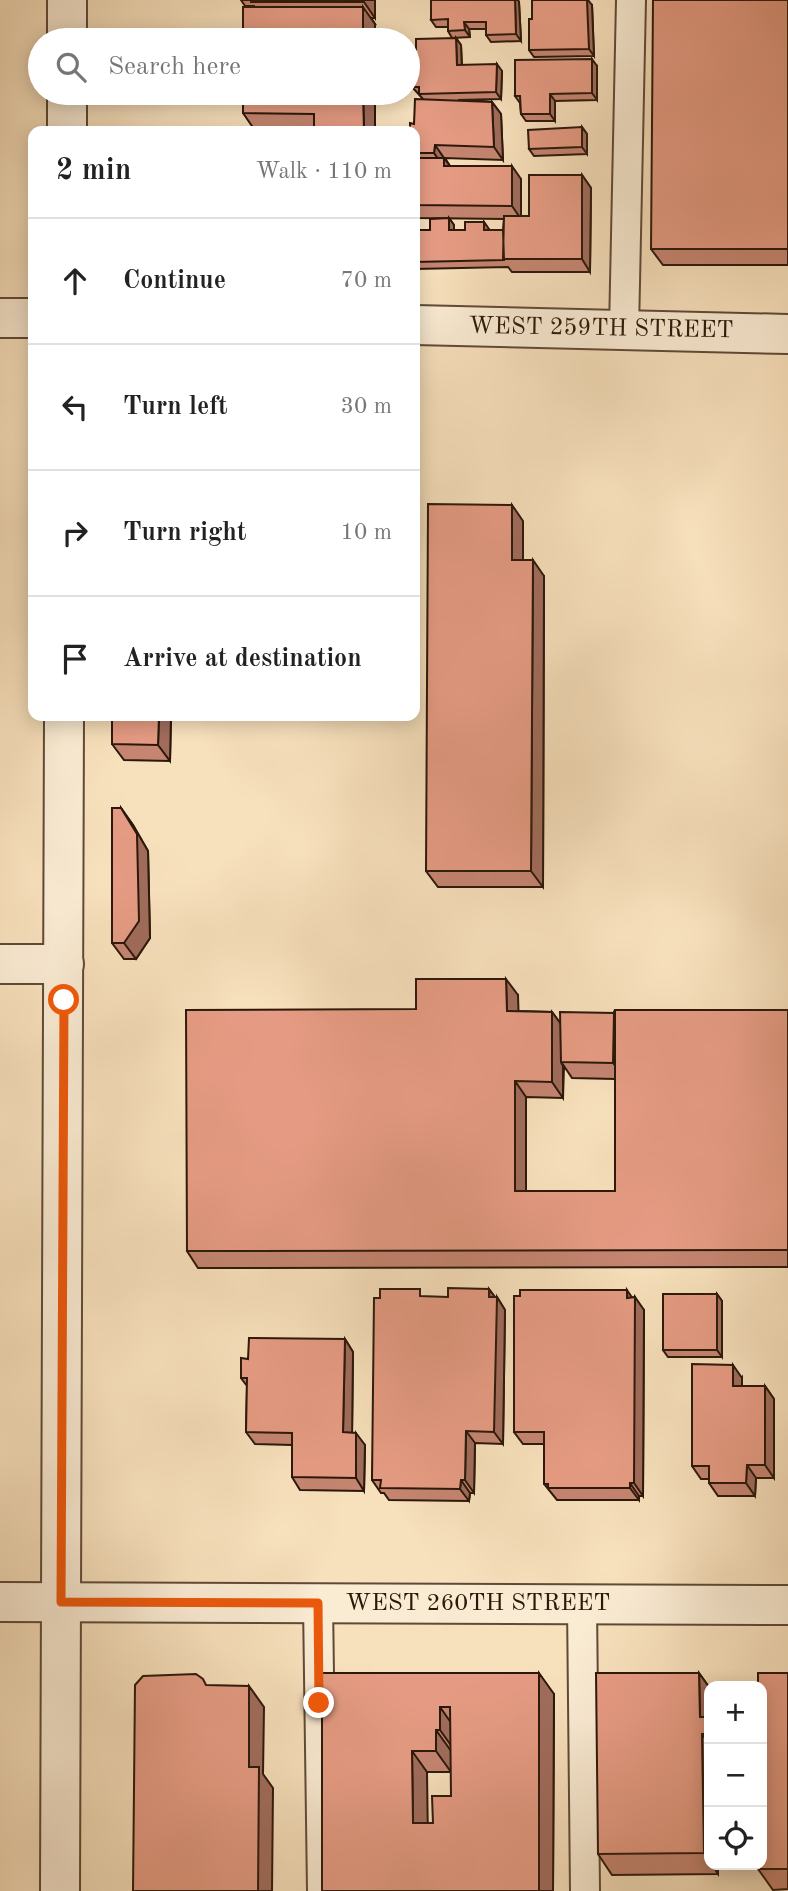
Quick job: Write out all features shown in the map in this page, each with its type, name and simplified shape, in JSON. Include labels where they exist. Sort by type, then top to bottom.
[{"type":"street","points":[[67,0],[67,28]]},
{"type":"street","points":[[67,105],[67,126]]},
{"type":"street","points":[[0,318],[28,318]]},
{"type":"street","name":"WEST 259TH STREET","points":[[420,325],[788,334]]},
{"type":"street","points":[[60,1891],[64,721]]},
{"type":"street","points":[[0,964],[64,964]]},
{"type":"street","name":"WEST 260TH STREET","points":[[0,1602],[788,1605]]},
{"type":"lane","points":[[624,330],[631,0]]},
{"type":"lane","points":[[318,1603],[322,1891]]},
{"type":"lane","points":[[582,1604],[585,1891]]},
{"type":"building","points":[[364,0],[364,2],[251,2]]},
{"type":"building","points":[[431,0],[515,0],[516,34],[486,35],[486,22],[464,22],[465,30],[448,31],[448,19],[431,20]]},
{"type":"building","points":[[532,0],[587,0],[589,49],[529,50]]},
{"type":"building","points":[[653,0],[788,0],[788,249],[651,249]]},
{"type":"building","points":[[243,7],[363,7],[363,28],[243,28]]},
{"type":"building","points":[[456,38],[457,65],[497,64],[496,92],[420,94],[420,39]]},
{"type":"building","points":[[592,59],[592,93],[550,94],[550,114],[521,114],[520,96],[515,96],[515,60]]},
{"type":"building","points":[[420,99],[492,102],[494,147],[435,145],[434,153],[420,153],[420,126],[410,126],[410,123],[414,124],[415,105],[420,105]]},
{"type":"building","points":[[243,105],[363,105],[364,126],[314,126],[314,114],[243,113]]},
{"type":"building","points":[[582,127],[582,147],[529,149],[528,130]]},
{"type":"building","points":[[420,158],[444,158],[444,166],[512,166],[512,206],[420,205]]},
{"type":"building","points":[[529,175],[582,175],[582,259],[503,259],[504,216],[529,216]]},
{"type":"building","points":[[449,218],[449,230],[465,230],[465,222],[484,222],[484,230],[503,230],[504,260],[420,262],[420,230],[430,230],[430,219]]},
{"type":"building","points":[[428,504],[512,505],[512,560],[533,560],[531,871],[426,871]]},
{"type":"building","points":[[112,721],[159,721],[158,745],[112,744]]},
{"type":"building","points":[[112,808],[121,808],[137,834],[139,921],[124,943],[112,943]]},
{"type":"building","points":[[416,979],[506,979],[507,1011],[552,1012],[552,1082],[515,1081],[515,1191],[615,1191],[615,1010],[788,1010],[788,1250],[187,1251],[186,1010],[416,1009]]},
{"type":"building","points":[[560,1012],[614,1013],[613,1063],[561,1062]]},
{"type":"building","points":[[448,1288],[489,1289],[489,1297],[497,1297],[494,1432],[466,1431],[465,1480],[461,1480],[460,1489],[380,1488],[381,1480],[372,1480],[374,1298],[380,1298],[380,1289],[420,1289],[420,1296],[448,1297]]},
{"type":"building","points":[[520,1290],[627,1290],[627,1298],[635,1297],[634,1483],[630,1483],[630,1488],[548,1488],[548,1484],[544,1484],[544,1432],[514,1432],[514,1296],[520,1296]]},
{"type":"building","points":[[663,1294],[717,1294],[717,1350],[663,1350]]},
{"type":"building","points":[[249,1338],[345,1339],[343,1432],[356,1433],[356,1478],[292,1477],[292,1433],[246,1432],[247,1378],[241,1378],[241,1358],[248,1359]]},
{"type":"building","points":[[692,1364],[733,1365],[733,1386],[765,1386],[765,1465],[747,1465],[746,1483],[709,1483],[709,1466],[692,1466]]},
{"type":"building","points":[[322,1673],[539,1673],[539,1891],[322,1891]],"holes":[[[440,1707],[450,1707],[451,1796],[432,1796],[433,1823],[413,1823],[412,1751],[436,1751]]]},
{"type":"building","points":[[596,1673],[699,1673],[700,1717],[704,1717],[704,1853],[598,1854]]},
{"type":"building","points":[[758,1673],[788,1673],[788,1869],[767,1869],[767,1681],[758,1681]]},
{"type":"building","points":[[196,1674],[206,1685],[249,1686],[249,1767],[259,1767],[258,1891],[133,1891],[135,1685],[143,1676]]},
{"type":"route","points":[[64,1000],[61,1602],[318,1603],[319,1703]]}]
